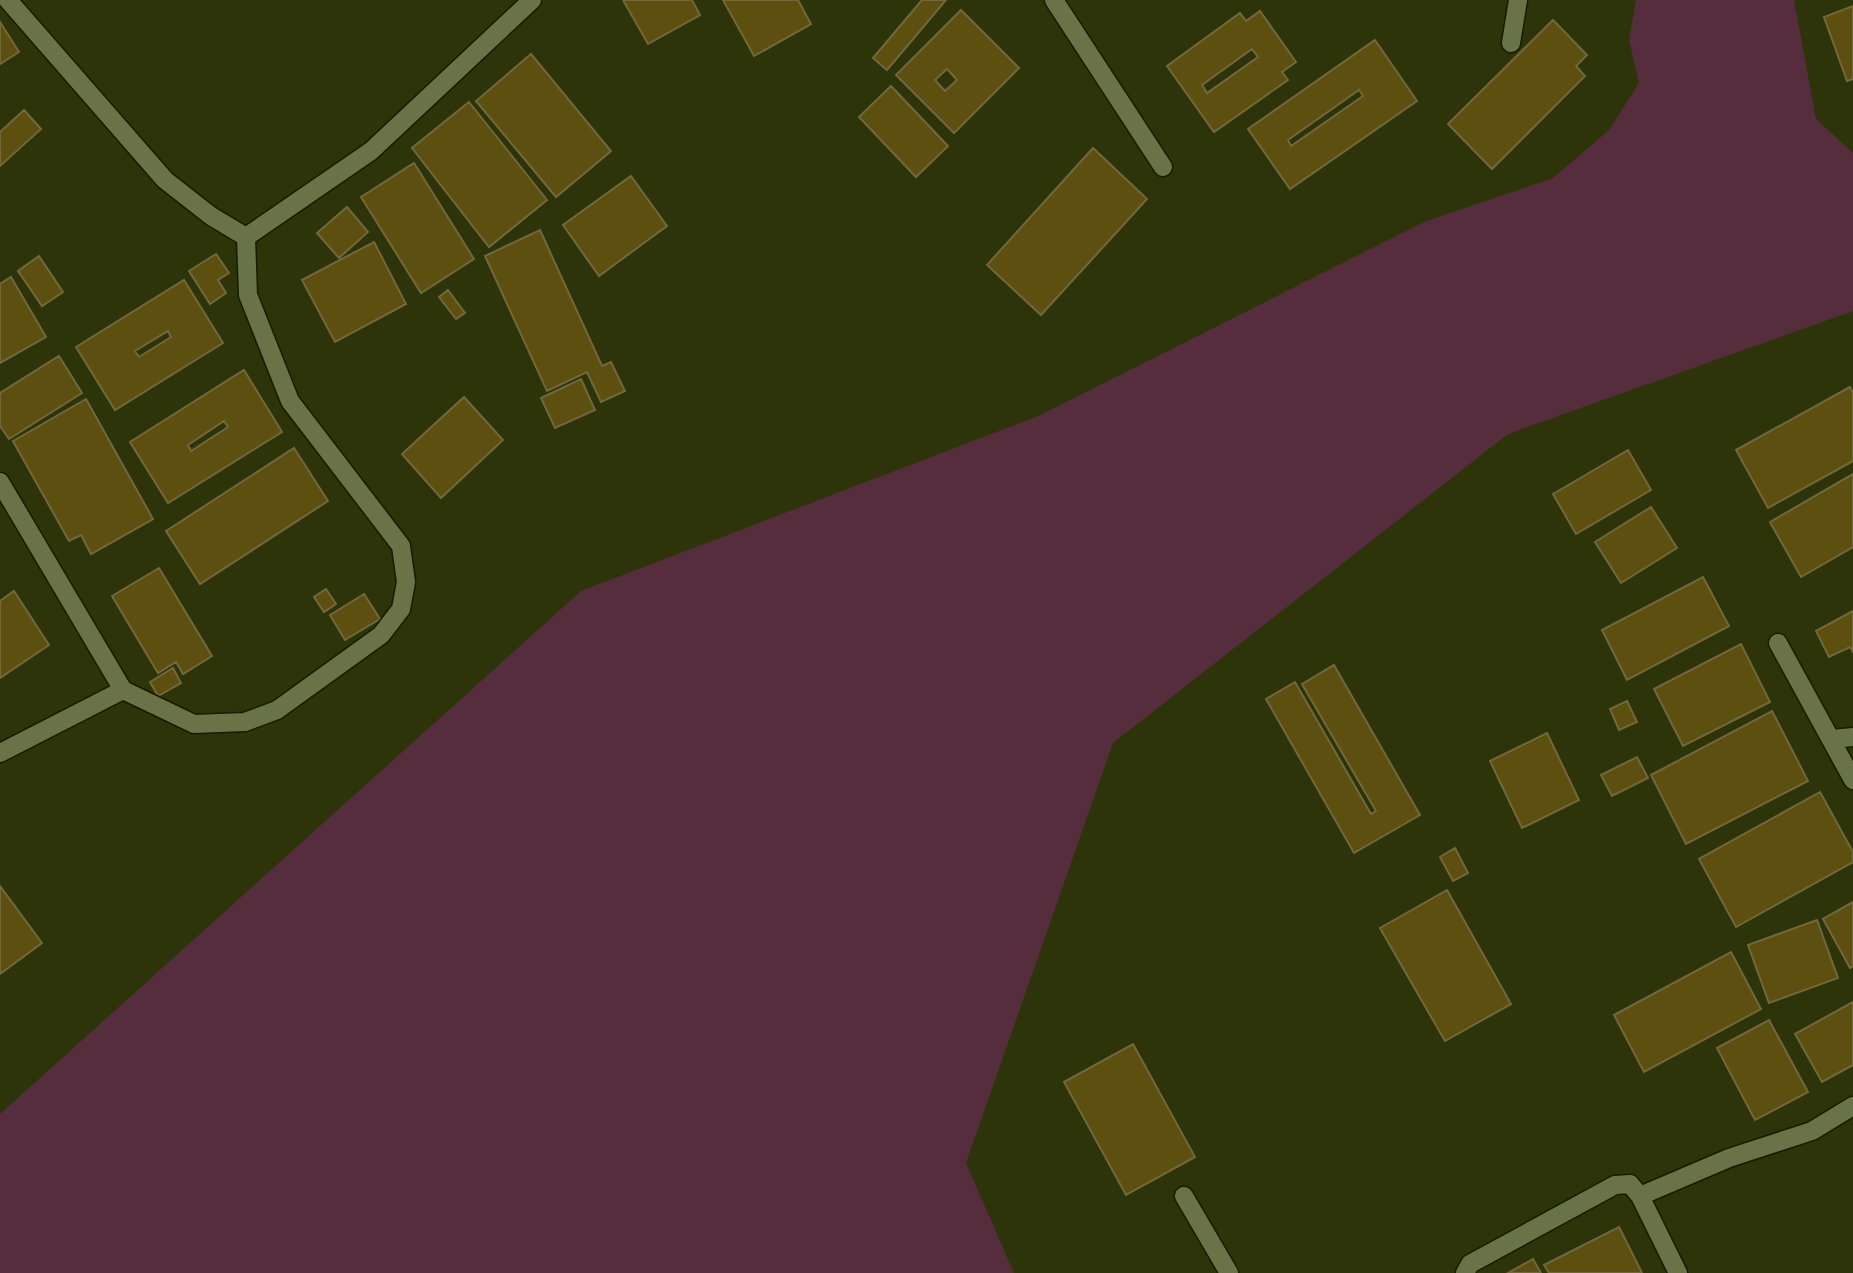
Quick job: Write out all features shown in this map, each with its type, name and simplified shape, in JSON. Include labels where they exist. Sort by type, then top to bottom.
[{"type":"street","points":[[8,0],[166,180],[211,216],[246,237]]},
{"type":"street","points":[[246,237],[371,151],[532,0]]},
{"type":"street","points":[[1054,0],[1163,167]]},
{"type":"street","points":[[1511,43],[1518,0]]},
{"type":"street","points":[[0,482],[124,690],[194,724],[245,722],[277,710],[381,635],[401,609],[406,582],[401,546],[290,401],[248,295],[246,237]]},
{"type":"street","points":[[1778,643],[1853,780]]},
{"type":"street","points":[[0,753],[124,690]]},
{"type":"street","points":[[1832,738],[1853,737]]},
{"type":"street","points":[[1640,1196],[1729,1158],[1812,1131],[1853,1106]]},
{"type":"street","points":[[1465,1273],[1470,1264],[1615,1185],[1630,1184],[1640,1196],[1678,1273]]},
{"type":"street","points":[[1184,1196],[1229,1273]]},
{"type":"shaded area","points":[[1636,0],[1794,0],[1816,119],[1853,153],[1853,311],[1508,434],[1113,743],[966,1163],[1014,1273],[0,1273],[0,1114],[581,591],[1038,416],[1424,222],[1553,178],[1609,130],[1639,83],[1629,40]]},
{"type":"building","points":[[623,0],[692,0],[700,15],[648,44]]},
{"type":"building","points":[[723,0],[798,0],[811,24],[754,56]]},
{"type":"building","points":[[922,0],[946,0],[887,70],[873,58]]},
{"type":"building","points":[[1853,6],[1853,79],[1847,81],[1824,17]]},
{"type":"building","points":[[961,10],[1019,68],[954,133],[896,75]],"holes":[[[947,69],[957,80],[945,91],[935,80]]]},
{"type":"building","points":[[1260,11],[1296,62],[1282,72],[1288,80],[1214,132],[1167,66],[1240,13],[1246,21]],"holes":[[[1252,49],[1258,57],[1207,93],[1202,85]]]},
{"type":"building","points":[[1553,20],[1587,55],[1576,66],[1585,76],[1492,169],[1448,124]]},
{"type":"building","points":[[0,22],[19,52],[0,64]]},
{"type":"building","points":[[1375,40],[1417,101],[1290,189],[1248,129]],"holes":[[[1359,90],[1363,96],[1291,146],[1288,140]]]},
{"type":"building","points":[[531,54],[611,151],[556,197],[476,101]]},
{"type":"building","points":[[891,86],[948,146],[916,177],[859,117]]},
{"type":"building","points":[[469,102],[547,200],[489,247],[412,148]]},
{"type":"building","points":[[24,110],[41,129],[0,166],[0,132]]},
{"type":"building","points":[[1093,148],[1147,199],[1041,315],[987,265]]},
{"type":"building","points":[[414,163],[474,259],[421,293],[361,197]]},
{"type":"building","points":[[631,176],[667,226],[599,276],[563,225]]},
{"type":"building","points":[[347,207],[368,232],[339,258],[317,233]]},
{"type":"building","points":[[540,230],[602,366],[611,362],[625,391],[601,402],[587,372],[547,391],[485,256]]},
{"type":"building","points":[[374,242],[406,304],[335,342],[302,280]]},
{"type":"building","points":[[216,254],[229,273],[218,280],[226,293],[210,304],[189,271]]},
{"type":"building","points":[[39,256],[63,292],[42,306],[18,271]]},
{"type":"building","points":[[11,277],[46,337],[0,363],[0,284]]},
{"type":"building","points":[[184,280],[223,343],[115,410],[76,347]],"holes":[[[168,331],[171,337],[139,357],[135,351]]]},
{"type":"building","points":[[448,290],[465,313],[456,319],[439,297]]},
{"type":"building","points":[[59,356],[82,393],[9,439],[0,426],[0,393]]},
{"type":"building","points":[[244,370],[282,432],[168,503],[130,442]],"holes":[[[224,421],[228,427],[191,451],[188,445]]]},
{"type":"building","points":[[581,379],[595,410],[555,428],[541,398]]},
{"type":"building","points":[[1850,387],[1853,393],[1853,461],[1768,508],[1736,450]]},
{"type":"building","points":[[464,397],[503,440],[441,498],[402,454]]},
{"type":"building","points":[[86,399],[153,519],[91,554],[81,535],[69,541],[13,441]]},
{"type":"building","points":[[294,448],[328,501],[200,584],[166,531]]},
{"type":"building","points":[[1628,450],[1651,490],[1576,534],[1553,494]]},
{"type":"building","points":[[1853,474],[1853,547],[1801,577],[1770,522]]},
{"type":"building","points":[[1651,507],[1677,548],[1621,583],[1595,542]]},
{"type":"building","points":[[159,568],[212,656],[183,674],[176,662],[158,673],[112,596]]},
{"type":"building","points":[[1703,577],[1729,626],[1627,680],[1602,630]]},
{"type":"building","points":[[326,589],[336,604],[324,612],[314,597]]},
{"type":"building","points":[[14,591],[49,645],[0,678],[0,601]]},
{"type":"building","points":[[364,594],[380,619],[345,640],[330,615]]},
{"type":"building","points":[[1853,611],[1853,652],[1850,647],[1829,657],[1816,631]]},
{"type":"building","points":[[1741,644],[1770,702],[1683,746],[1654,689]]},
{"type":"building","points":[[1334,665],[1420,815],[1354,853],[1266,699],[1295,682],[1371,814],[1376,811],[1302,684]]},
{"type":"building","points":[[173,668],[181,683],[158,696],[150,682]]},
{"type":"building","points":[[1627,701],[1637,722],[1619,730],[1610,709]]},
{"type":"building","points":[[1772,711],[1808,781],[1686,844],[1651,775]]},
{"type":"building","points":[[1547,733],[1579,800],[1522,828],[1490,761]]},
{"type":"building","points":[[1637,757],[1648,778],[1612,796],[1601,775]]},
{"type":"building","points":[[1820,792],[1853,852],[1853,862],[1736,927],[1699,859]]},
{"type":"building","points":[[1455,848],[1468,873],[1453,881],[1440,857]]},
{"type":"building","points":[[0,886],[42,943],[0,974]]},
{"type":"building","points":[[1447,890],[1511,1004],[1445,1041],[1380,928]]},
{"type":"building","points":[[1853,902],[1853,966],[1850,968],[1823,919]]},
{"type":"building","points":[[1817,920],[1838,978],[1769,1003],[1748,945]]},
{"type":"building","points":[[1731,952],[1761,1009],[1644,1072],[1614,1015]]},
{"type":"building","points":[[1853,1002],[1853,1065],[1822,1082],[1795,1034]]},
{"type":"building","points":[[1769,1020],[1808,1092],[1755,1120],[1717,1048]]},
{"type":"building","points":[[1133,1044],[1195,1157],[1126,1195],[1064,1082]]},
{"type":"building","points":[[1619,1227],[1642,1273],[1549,1273],[1544,1265]]},
{"type":"building","points":[[1533,1259],[1541,1273],[1508,1273]]}]
